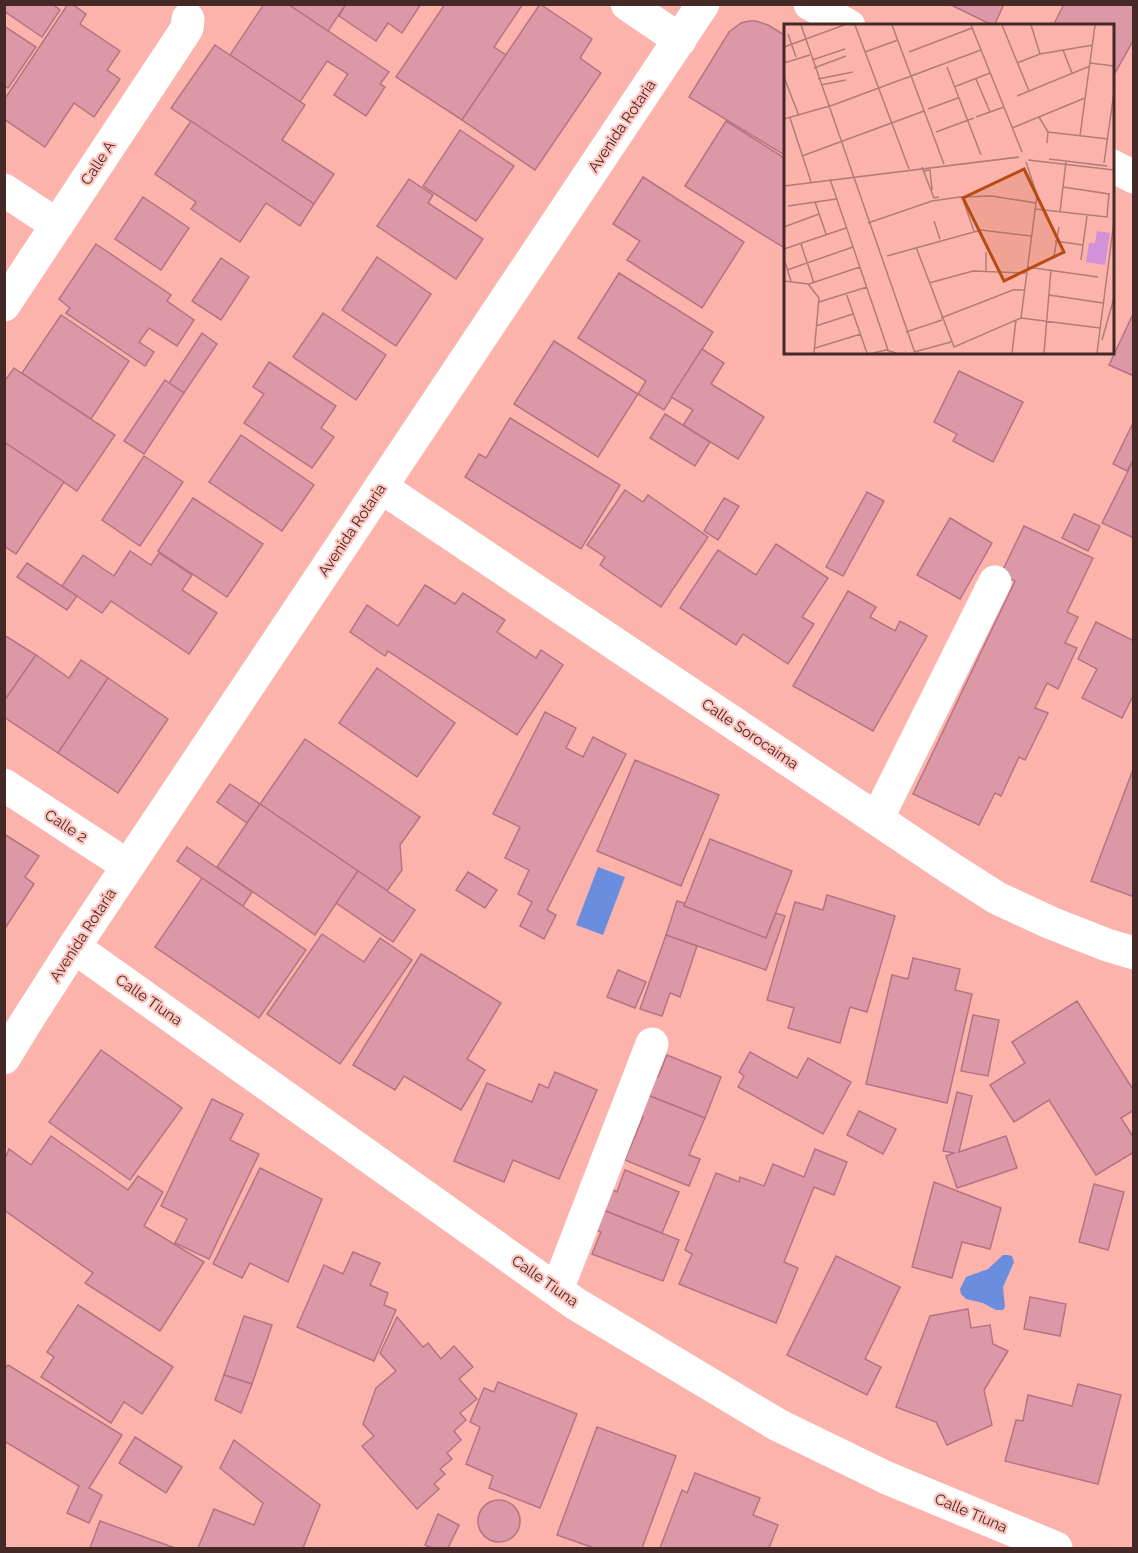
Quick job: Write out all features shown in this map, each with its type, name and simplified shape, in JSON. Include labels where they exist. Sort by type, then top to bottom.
[{"type":"street","points":[[627,4],[680,40]]},
{"type":"street","name":"Avenida Rotaria","points":[[4,1058],[74,947],[703,4]]},
{"type":"street","points":[[810,4],[845,24]]},
{"type":"street","name":"Calle A","points":[[4,304],[182,36],[187,28],[188,19]]},
{"type":"street","points":[[1114,166],[1134,177]]},
{"type":"street","points":[[4,190],[57,225]]},
{"type":"street","name":"Calle Sorocaima","points":[[381,487],[996,898],[1051,923],[1134,953]]},
{"type":"street","points":[[878,819],[995,582]]},
{"type":"street","name":"Calle 2","points":[[4,785],[128,866]]},
{"type":"street","name":"Calle Tiuna","points":[[74,947],[576,1304],[778,1425],[887,1478],[1056,1548]]},
{"type":"street","points":[[557,1290],[652,1044]]},
{"type":"water","points":[[598,867],[625,877],[603,935],[576,925]]},
{"type":"water","points":[[1003,1255],[1012,1256],[1014,1262],[1003,1287],[1005,1307],[1003,1310],[996,1310],[983,1303],[966,1299],[960,1289],[966,1277],[988,1269]]},
{"type":"building","points":[[4,4],[52,4],[60,10],[42,37],[4,11]]},
{"type":"building","points":[[68,4],[72,4],[86,14],[80,24],[120,51],[107,70],[120,79],[94,117],[74,103],[45,147],[4,119],[4,100]]},
{"type":"building","points":[[264,4],[288,4],[389,72],[380,84],[385,87],[366,116],[334,95],[348,74],[327,61],[300,102],[230,55]]},
{"type":"building","points":[[288,4],[346,4],[328,31]]},
{"type":"building","points":[[346,4],[421,4],[402,33],[388,23],[376,41],[339,16]]},
{"type":"building","points":[[445,4],[523,4],[494,47],[506,55],[462,120],[396,77]]},
{"type":"building","points":[[540,4],[592,39],[580,58],[601,73],[535,170],[462,120]]},
{"type":"building","points":[[949,4],[1004,4],[995,24],[990,24]]},
{"type":"building","points":[[1064,4],[1134,4],[1134,39],[1115,73],[1114,24],[1054,24]]},
{"type":"building","points":[[756,21],[784,35],[784,155],[689,97],[729,32],[741,23]]},
{"type":"building","points":[[4,26],[36,47],[8,88],[4,86]]},
{"type":"building","points":[[215,45],[305,105],[282,140],[334,174],[314,204],[171,108]]},
{"type":"building","points":[[191,121],[314,204],[300,226],[266,203],[240,242],[191,209],[196,202],[155,174]]},
{"type":"building","points":[[726,121],[784,158],[784,248],[685,186]]},
{"type":"building","points":[[460,130],[514,166],[476,221],[423,186]]},
{"type":"building","points":[[643,177],[744,242],[702,308],[627,260],[640,241],[613,224]]},
{"type":"building","points":[[409,179],[433,195],[428,203],[483,239],[456,279],[377,226]]},
{"type":"building","points":[[143,197],[189,228],[161,270],[115,239]]},
{"type":"building","points":[[96,244],[171,295],[167,301],[194,320],[177,346],[149,328],[139,342],[154,352],[145,366],[66,313],[70,308],[59,299]]},
{"type":"building","points":[[377,257],[431,294],[396,346],[342,310]]},
{"type":"building","points":[[221,258],[249,277],[221,320],[192,301]]},
{"type":"building","points":[[619,273],[713,332],[664,410],[638,394],[646,381],[578,338]]},
{"type":"building","points":[[1134,312],[1134,376],[1109,365]]},
{"type":"building","points":[[323,313],[386,355],[356,400],[293,357]]},
{"type":"building","points":[[61,315],[129,361],[91,419],[22,373]]},
{"type":"building","points":[[202,333],[217,344],[184,393],[169,383]]},
{"type":"building","points":[[554,341],[638,394],[598,457],[514,404]]},
{"type":"building","points":[[702,349],[724,363],[711,384],[764,417],[738,459],[683,425],[693,410],[671,397]]},
{"type":"building","points":[[269,362],[336,406],[321,428],[334,437],[312,468],[244,423],[264,394],[253,387]]},
{"type":"building","points":[[14,368],[115,435],[77,491],[4,442],[4,382]]},
{"type":"building","points":[[959,371],[1023,402],[993,462],[953,441],[957,434],[934,422]]},
{"type":"building","points":[[165,380],[184,393],[144,454],[124,441]]},
{"type":"building","points":[[665,414],[710,442],[695,466],[650,438]]},
{"type":"building","points":[[510,418],[620,485],[581,549],[465,477],[479,454],[486,458]]},
{"type":"building","points":[[1134,421],[1134,459],[1127,471],[1113,464]]},
{"type":"building","points":[[241,435],[314,485],[282,531],[209,482]]},
{"type":"building","points":[[4,442],[64,482],[16,554],[4,546]]},
{"type":"building","points":[[144,456],[183,482],[140,546],[102,520]]},
{"type":"building","points":[[1134,459],[1134,538],[1102,523]]},
{"type":"building","points":[[625,490],[643,502],[648,495],[708,537],[661,607],[600,565],[605,557],[587,545]]},
{"type":"building","points":[[867,492],[884,501],[843,576],[826,567]]},
{"type":"building","points":[[193,498],[263,544],[227,597],[158,551]]},
{"type":"building","points":[[724,498],[739,506],[718,540],[704,531]]},
{"type":"building","points":[[1074,514],[1100,526],[1088,551],[1062,538]]},
{"type":"building","points":[[950,518],[992,543],[960,599],[917,575]]},
{"type":"building","points":[[1024,526],[1093,558],[1067,612],[1078,617],[1065,643],[1077,648],[1058,689],[1047,683],[1035,708],[1048,713],[1025,760],[1019,757],[1001,796],[995,793],[979,825],[913,794],[1015,581],[1001,574]]},
{"type":"building","points":[[776,544],[828,578],[802,617],[814,624],[788,664],[743,634],[736,645],[680,608],[718,550],[756,575]]},
{"type":"building","points":[[130,551],[151,565],[159,553],[192,575],[182,590],[217,613],[189,654],[111,601],[102,613],[62,586],[83,555],[114,576]]},
{"type":"building","points":[[27,563],[77,596],[67,610],[17,577]]},
{"type":"building","points":[[425,585],[455,604],[463,593],[505,620],[497,632],[536,658],[541,650],[563,665],[517,735],[388,651],[385,656],[350,632],[367,605],[398,626]]},
{"type":"building","points":[[848,591],[876,607],[870,617],[895,631],[900,621],[927,636],[873,731],[793,686]]},
{"type":"building","points":[[1096,622],[1134,641],[1134,694],[1122,718],[1082,698],[1097,669],[1078,659]]},
{"type":"building","points":[[4,635],[36,655],[4,701]]},
{"type":"building","points":[[36,655],[69,678],[81,660],[108,678],[58,753],[4,717],[4,701]]},
{"type":"building","points":[[377,668],[455,723],[417,777],[339,723]]},
{"type":"building","points":[[108,678],[168,719],[118,793],[58,753]]},
{"type":"building","points":[[545,712],[576,728],[566,748],[583,757],[593,737],[626,754],[547,910],[556,915],[544,939],[520,926],[532,902],[518,894],[529,870],[505,858],[520,827],[493,814]]},
{"type":"building","points":[[305,739],[420,817],[400,845],[402,870],[387,891],[260,804]]},
{"type":"building","points":[[635,760],[719,795],[681,886],[597,851]]},
{"type":"building","points":[[1134,767],[1134,897],[1091,881]]},
{"type":"building","points":[[230,784],[260,804],[247,823],[217,802]]},
{"type":"building","points":[[260,804],[358,871],[315,935],[217,867]]},
{"type":"building","points":[[4,834],[39,856],[25,877],[34,884],[4,930]]},
{"type":"building","points":[[710,839],[792,871],[766,938],[684,906]]},
{"type":"building","points":[[187,847],[252,892],[243,906],[177,861]]},
{"type":"building","points":[[358,871],[415,910],[393,942],[336,903]]},
{"type":"building","points":[[468,872],[497,890],[485,908],[456,890]]},
{"type":"building","points":[[202,878],[306,950],[259,1018],[155,947]]},
{"type":"building","points":[[827,895],[895,916],[867,1012],[850,1007],[840,1043],[788,1028],[794,1008],[767,1000],[795,902],[823,910]]},
{"type":"building","points":[[677,901],[684,903],[684,906],[766,938],[776,913],[785,916],[766,970],[666,935]]},
{"type":"building","points":[[322,934],[364,962],[380,938],[412,960],[340,1064],[267,1014]]},
{"type":"building","points":[[666,935],[697,946],[680,997],[670,993],[662,1016],[640,1009]]},
{"type":"building","points":[[421,954],[501,1003],[467,1059],[485,1070],[461,1110],[404,1076],[395,1090],[353,1065]]},
{"type":"building","points":[[913,958],[960,969],[955,990],[972,994],[947,1103],[866,1084],[892,975],[908,979]]},
{"type":"building","points":[[618,970],[646,982],[635,1008],[607,997]]},
{"type":"building","points":[[1077,1001],[1134,1091],[1134,1110],[1121,1118],[1134,1138],[1134,1152],[1096,1175],[1049,1100],[1014,1122],[990,1085],[1025,1063],[1012,1042]]},
{"type":"building","points":[[973,1015],[999,1020],[988,1076],[961,1071]]},
{"type":"building","points":[[101,1050],[182,1108],[130,1180],[49,1122]]},
{"type":"building","points":[[750,1052],[797,1078],[808,1058],[851,1082],[823,1134],[738,1087],[744,1076],[739,1072]]},
{"type":"building","points":[[667,1055],[721,1077],[705,1118],[645,1094],[652,1074],[658,1077]]},
{"type":"building","points":[[555,1072],[597,1090],[559,1179],[513,1160],[504,1182],[454,1161],[487,1083],[532,1102],[539,1084],[548,1088]]},
{"type":"building","points":[[957,1092],[972,1096],[959,1152],[1006,1136],[1017,1168],[957,1188],[946,1156],[954,1153],[943,1151]]},
{"type":"building","points":[[645,1094],[705,1118],[689,1155],[700,1159],[689,1186],[625,1160],[643,1117],[637,1114]]},
{"type":"building","points":[[212,1099],[243,1114],[230,1140],[259,1154],[209,1259],[175,1243],[187,1219],[161,1206]]},
{"type":"building","points":[[859,1111],[896,1129],[883,1154],[847,1135]]},
{"type":"building","points":[[51,1136],[128,1190],[138,1176],[163,1192],[144,1226],[204,1262],[160,1331],[85,1283],[93,1273],[4,1210],[4,1161],[9,1149],[31,1165]]},
{"type":"building","points":[[815,1149],[847,1162],[834,1195],[814,1187],[784,1262],[798,1268],[776,1323],[679,1284],[692,1254],[685,1250],[716,1173],[739,1182],[740,1177],[764,1186],[773,1164],[804,1177]]},
{"type":"building","points":[[260,1168],[322,1199],[288,1282],[250,1263],[242,1278],[213,1264]]},
{"type":"building","points":[[625,1170],[679,1192],[662,1233],[603,1210],[611,1189],[617,1192]]},
{"type":"building","points":[[934,1182],[1001,1208],[990,1249],[962,1242],[952,1278],[912,1267]]},
{"type":"building","points":[[1094,1184],[1124,1192],[1108,1250],[1079,1242]]},
{"type":"building","points":[[603,1210],[679,1240],[663,1281],[592,1254],[601,1232],[595,1230]]},
{"type":"building","points":[[353,1252],[380,1263],[370,1285],[388,1293],[384,1305],[396,1310],[374,1361],[297,1327],[324,1265],[343,1274]]},
{"type":"building","points":[[836,1256],[900,1287],[865,1359],[881,1367],[867,1395],[787,1355]]},
{"type":"building","points":[[1030,1297],[1066,1304],[1060,1336],[1024,1329]]},
{"type":"building","points":[[78,1305],[173,1367],[142,1414],[124,1402],[111,1423],[41,1377],[54,1357],[47,1352]]},
{"type":"building","points":[[968,1309],[971,1328],[990,1325],[993,1344],[1008,1351],[984,1390],[992,1425],[947,1445],[936,1422],[896,1407],[930,1316]]},
{"type":"building","points":[[244,1316],[272,1325],[252,1384],[224,1375]]},
{"type":"building","points":[[397,1317],[423,1347],[428,1343],[441,1359],[454,1346],[473,1367],[459,1379],[477,1399],[460,1413],[466,1420],[454,1431],[461,1440],[447,1453],[452,1459],[440,1469],[445,1474],[434,1484],[439,1489],[417,1509],[362,1446],[374,1436],[363,1424],[376,1388],[396,1371],[380,1353]]},
{"type":"building","points":[[8,1365],[122,1435],[89,1488],[102,1495],[89,1523],[67,1513],[79,1486],[4,1441],[4,1370]]},
{"type":"building","points":[[224,1375],[252,1384],[241,1413],[215,1400]]},
{"type":"building","points":[[498,1382],[577,1414],[540,1508],[489,1488],[493,1476],[466,1464],[480,1427],[470,1422],[484,1388],[494,1392]]},
{"type":"building","points":[[1078,1384],[1121,1395],[1098,1484],[1005,1461],[1016,1420],[1023,1421],[1028,1395],[1072,1406]]},
{"type":"building","points":[[597,1427],[676,1456],[642,1548],[594,1548],[557,1535]]},
{"type":"building","points":[[135,1437],[182,1467],[166,1493],[119,1463]]},
{"type":"building","points":[[234,1440],[320,1505],[303,1548],[198,1548],[214,1509],[254,1525],[263,1503],[220,1468]]},
{"type":"building","points":[[695,1473],[760,1498],[753,1515],[778,1525],[769,1548],[660,1548],[682,1490],[687,1493]]},
{"type":"building","points":[[499,1500],[514,1506],[520,1521],[514,1536],[499,1542],[484,1536],[478,1521],[484,1506]]},
{"type":"building","points":[[438,1514],[459,1525],[448,1548],[432,1548],[425,1545]]},
{"type":"building","points":[[100,1521],[175,1548],[90,1548]]}]
